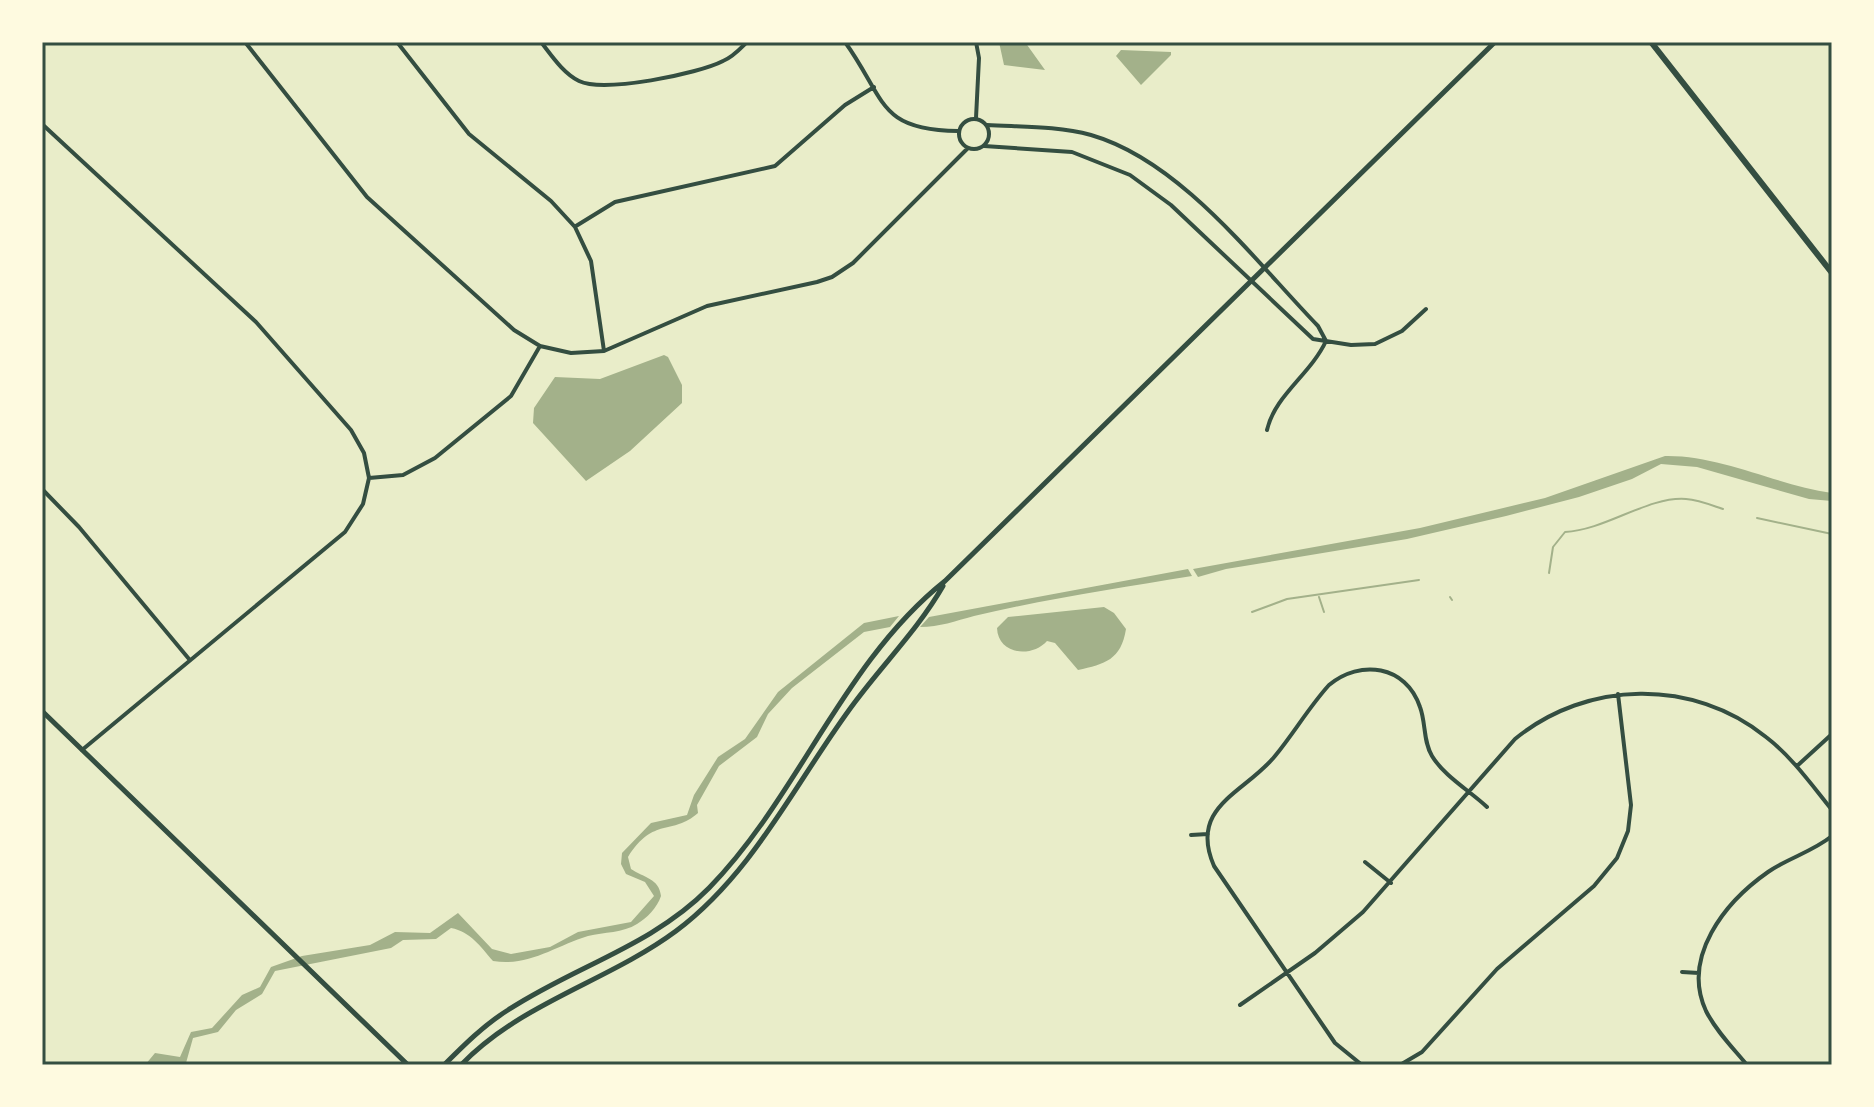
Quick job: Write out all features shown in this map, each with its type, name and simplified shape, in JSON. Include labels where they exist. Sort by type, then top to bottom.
[{"type":"main road","points":[[444,1065],[507,1010],[649,936],[692,904],[736,856],[875,657],[921,601],[945,581],[1495,42]]},
{"type":"main road","points":[[1651,42],[1832,273]]},
{"type":"main road","points":[[461,1065],[480,1045],[525,1012],[674,932],[727,885],[854,703],[930,608],[945,581]]},
{"type":"main road","points":[[42,711],[408,1065]]},
{"type":"street","points":[[245,42],[367,197],[513,329],[540,346],[571,353],[604,351],[707,306],[832,277],[853,263],[968,148],[984,146],[1072,152],[1113,166],[1171,205],[1249,280],[1267,292],[1313,339],[1375,344],[1402,331],[1426,309]]},
{"type":"street","points":[[397,42],[479,144],[551,201],[575,227],[591,261],[604,351]]},
{"type":"street","points":[[541,42],[572,77],[589,85],[612,87],[711,66],[732,56],[747,42]]},
{"type":"street","points":[[845,42],[891,113],[910,127],[958,131]]},
{"type":"street","points":[[976,42],[979,58],[976,118]]},
{"type":"street","points":[[575,227],[615,202],[775,166],[845,105],[874,87]]},
{"type":"street","points":[[958,131],[966,121],[976,118],[987,125],[1069,130],[1113,144],[1171,178],[1318,326],[1326,341]]},
{"type":"street","points":[[42,124],[268,334],[351,430],[364,453],[369,478],[363,504],[345,532],[82,750]]},
{"type":"street","points":[[984,146],[990,133],[987,125]]},
{"type":"street","points":[[958,131],[962,143],[968,148]]},
{"type":"street","points":[[1267,430],[1272,409],[1316,363],[1326,341]]},
{"type":"street","points":[[369,478],[403,475],[435,458],[511,396],[522,382],[540,346]]},
{"type":"street","points":[[42,489],[79,527],[189,659]]},
{"type":"street","points":[[1362,1065],[1341,1052],[1214,866],[1208,834],[1213,816],[1223,801],[1273,759],[1329,685],[1339,676],[1364,668],[1393,674],[1405,683],[1420,706],[1431,755],[1487,807]]},
{"type":"street","points":[[1400,1065],[1422,1052],[1497,969],[1594,886],[1617,858],[1628,831],[1631,805],[1618,694]]},
{"type":"street","points":[[1240,1005],[1323,946],[1391,883],[1503,751],[1538,723],[1578,703],[1618,694],[1667,695],[1705,703],[1764,735],[1797,766],[1832,810]]},
{"type":"street","points":[[1797,766],[1832,734]]},
{"type":"street","points":[[1191,835],[1208,834]]},
{"type":"street","points":[[1747,1065],[1706,1010],[1699,973],[1709,935],[1751,886],[1772,869],[1832,836]]},
{"type":"street","points":[[1365,862],[1391,883]]},
{"type":"street","points":[[1682,972],[1699,973]]},
{"type":"shaded area","points":[[999,42],[1025,42],[1045,70],[1004,65]]},
{"type":"shaded area","points":[[1121,50],[1171,52],[1171,55],[1141,85],[1116,56]]},
{"type":"shaded area","points":[[664,355],[668,357],[682,385],[682,403],[630,451],[586,481],[533,423],[534,408],[555,377],[600,379]]},
{"type":"shaded area","points":[[1665,456],[1707,460],[1832,493],[1832,501],[1809,499],[1697,467],[1661,464],[1632,479],[1579,497],[1407,539],[1226,569],[1198,577],[1193,569],[1420,528],[1545,498]]},
{"type":"shaded area","points":[[1188,569],[1192,576],[1055,599],[920,627],[929,617]]},
{"type":"shaded area","points":[[1104,607],[1114,613],[1126,629],[1116,654],[1096,665],[1078,670],[1055,643],[1047,641],[1033,650],[1017,651],[1003,644],[999,637],[997,628],[1008,617]]},
{"type":"shaded area","points":[[899,616],[890,627],[864,632],[792,688],[768,714],[757,737],[719,766],[697,805],[698,813],[680,824],[655,831],[637,844],[628,857],[631,869],[654,882],[661,896],[651,912],[632,927],[588,936],[530,958],[506,962],[493,961],[470,936],[451,928],[436,939],[403,940],[391,948],[275,971],[262,994],[236,1010],[218,1032],[193,1038],[186,1063],[145,1065],[155,1053],[180,1057],[191,1032],[212,1028],[242,995],[260,987],[271,967],[302,956],[370,945],[395,932],[430,933],[458,913],[492,949],[511,954],[550,947],[578,932],[631,922],[654,896],[645,882],[626,874],[621,864],[622,853],[651,823],[687,815],[694,795],[718,757],[745,739],[778,692],[864,623]]},
{"type":"waterway","points":[[1549,573],[1553,547],[1565,532],[1596,526],[1672,499],[1696,500],[1723,509]]},
{"type":"waterway","points":[[1757,518],[1832,534]]},
{"type":"waterway","points":[[1252,612],[1287,599],[1419,580]]},
{"type":"waterway","points":[[1319,597],[1324,612]]}]
